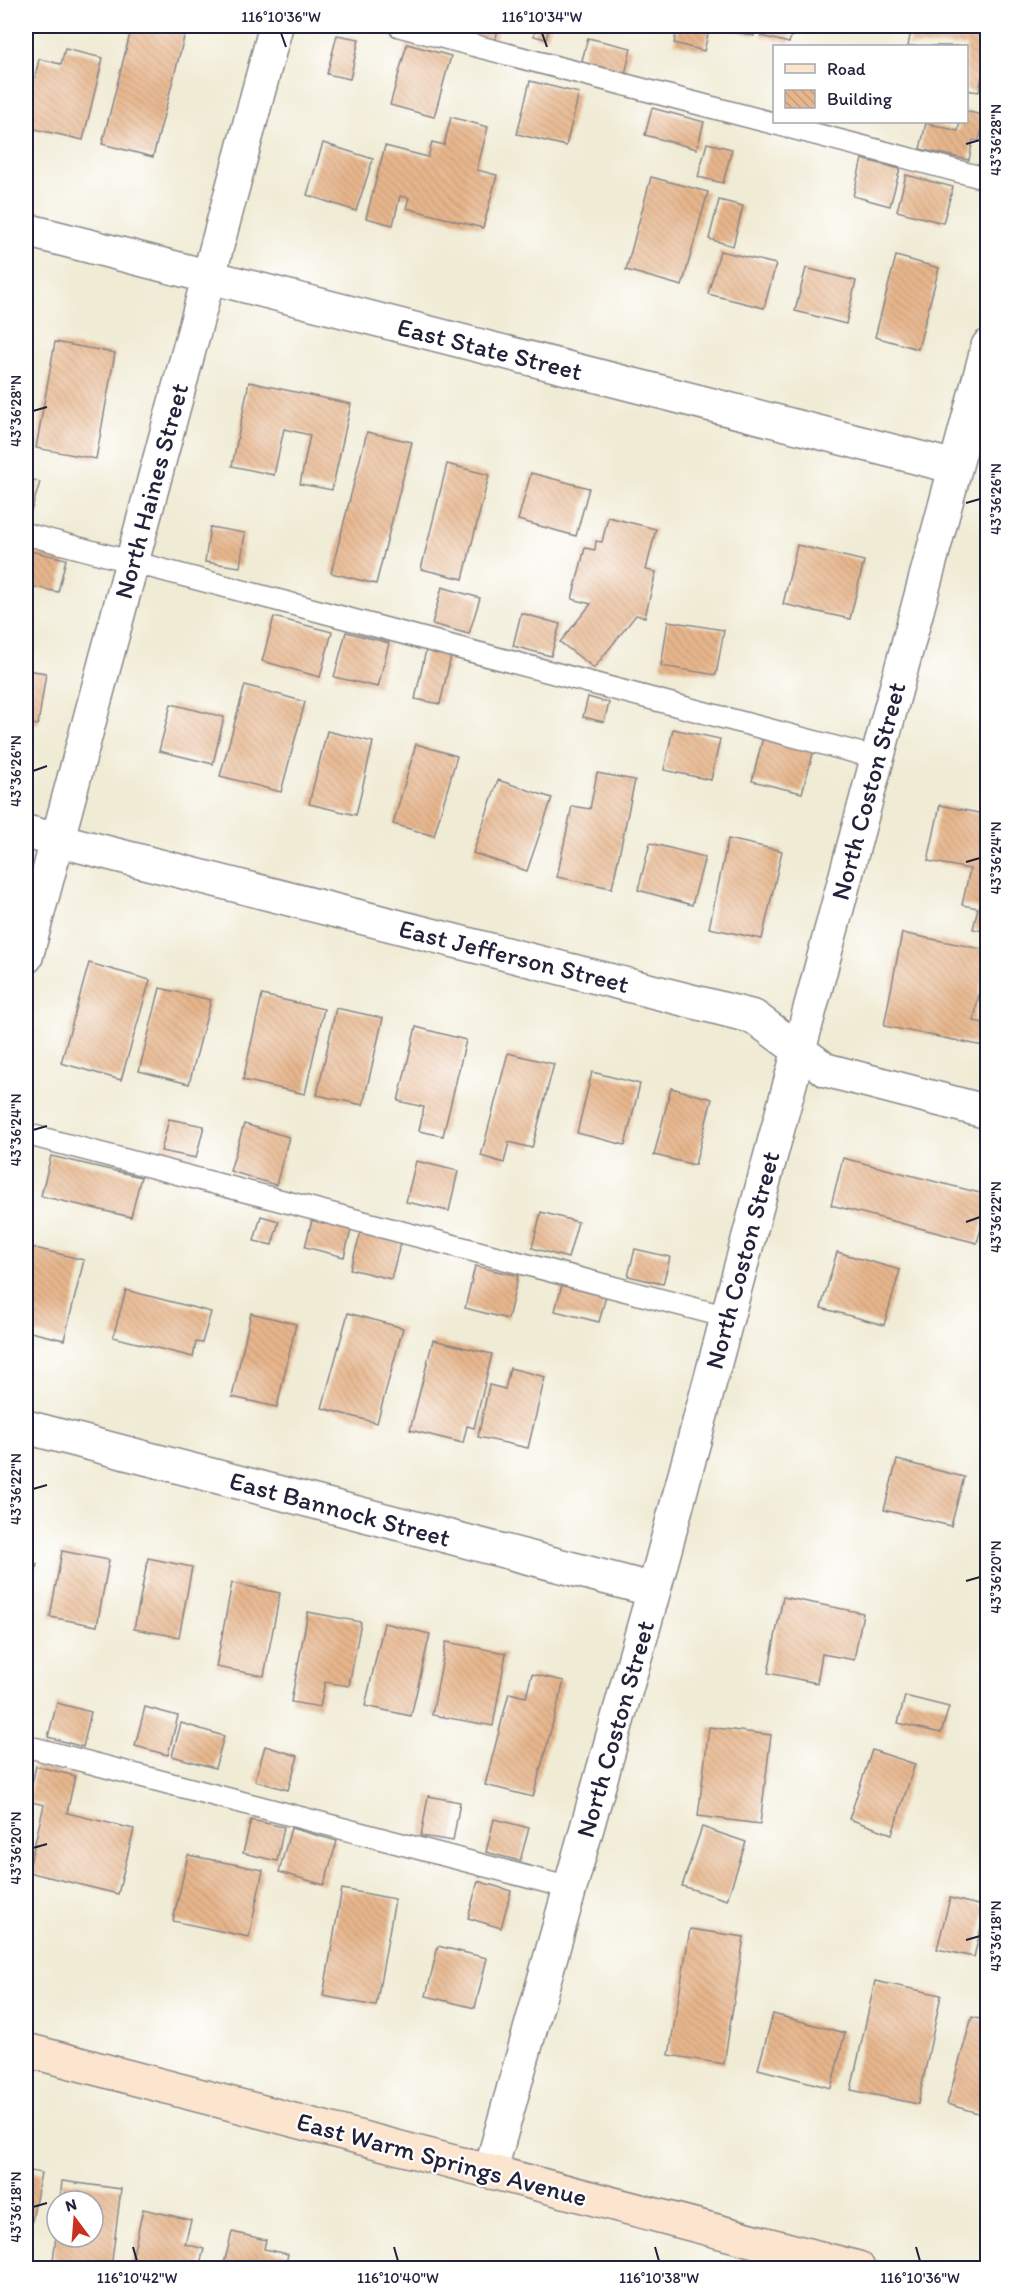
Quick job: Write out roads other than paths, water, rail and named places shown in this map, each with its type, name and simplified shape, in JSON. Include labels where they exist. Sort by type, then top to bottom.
[{"type":"street","name":"North Haines Street","points":[[26,957],[276,26]]},
{"type":"street","name":"East State Street","points":[[26,230],[955,467]]},
{"type":"street","name":"North Coston Street","points":[[490,2172],[654,1590],[987,346]]},
{"type":"street","name":"East Jefferson Street","points":[[26,832],[754,1017],[826,1070],[987,1112]]},
{"type":"street","name":"East Bannock Street","points":[[26,1427],[654,1590]]},
{"type":"street","name":"East Warm Springs Avenue","points":[[26,2050],[490,2172],[778,2258],[858,2268]]},
{"type":"lane","points":[[399,26],[987,179]]},
{"type":"lane","points":[[26,534],[877,758]]},
{"type":"lane","points":[[26,1134],[727,1317]]},
{"type":"lane","points":[[26,1746],[570,1888]]}]
